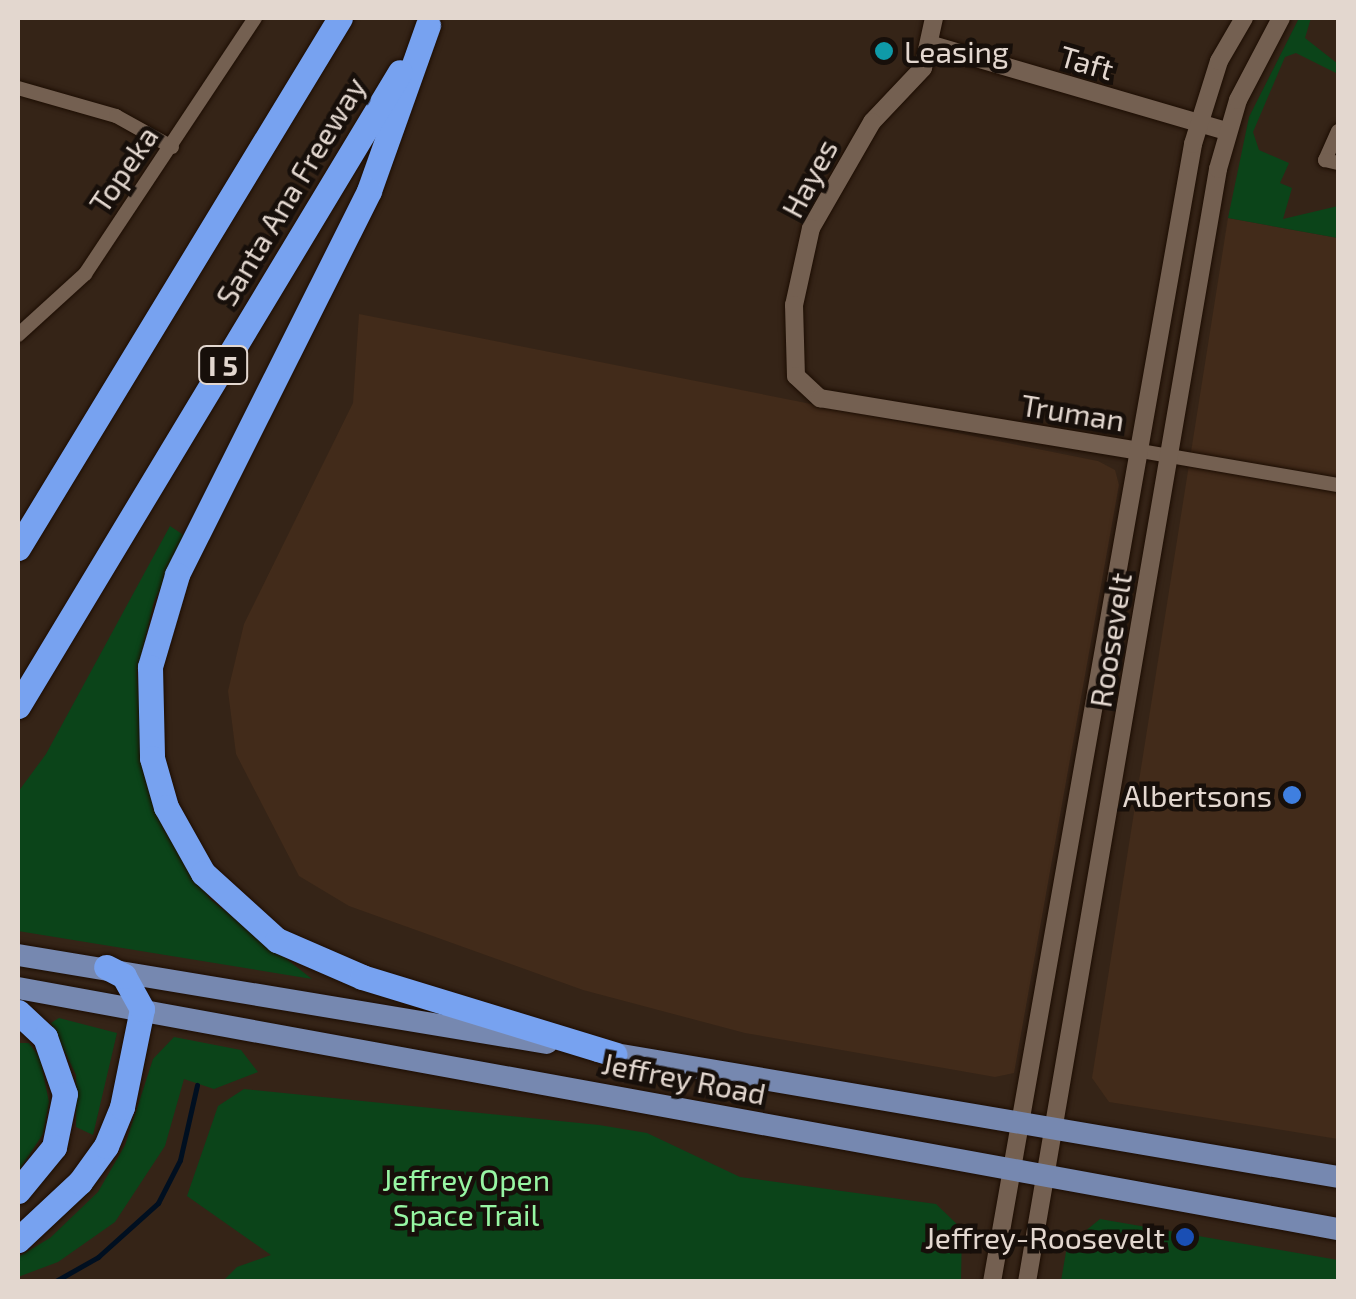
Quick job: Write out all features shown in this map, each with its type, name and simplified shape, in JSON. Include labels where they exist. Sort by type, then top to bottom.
[{"type":"highway","name":"Santa Ana Freeway","points":[[18,548],[340,18]]},
{"type":"highway","name":"Santa Ana Freeway","points":[[21,702],[431,21]]},
{"type":"highway","points":[[431,21],[369,191],[158,625],[150,667],[152,758],[166,808],[203,873],[277,940],[362,978],[614,1054]]},
{"type":"highway","points":[[18,1240],[54,1210],[106,1146],[122,1107],[142,1009],[124,976],[106,967]]},
{"type":"highway","points":[[18,1012],[50,1045],[65,1094],[54,1147],[18,1191]]},
{"type":"main road","name":"Jeffrey Road","points":[[18,955],[1338,1177]]},
{"type":"main road","name":"Jeffrey Road","points":[[18,988],[1045,1180],[1338,1229]]},
{"type":"street","name":"Topeka","points":[[18,335],[86,274],[254,18]]},
{"type":"street","name":"Hayes","points":[[802,387],[794,360],[794,305],[811,228],[872,122],[913,83],[932,45],[934,18]]},
{"type":"street","name":"Roosevelt","points":[[992,1282],[1198,122],[1219,62],[1244,18]]},
{"type":"street","name":"Roosevelt","points":[[1027,1282],[1226,131],[1281,18]]},
{"type":"street","name":"Taft","points":[[932,45],[1226,131]]},
{"type":"street","points":[[18,88],[116,116],[172,147]]},
{"type":"street","points":[[1332,162],[1338,131]]},
{"type":"street","name":"Truman","points":[[802,387],[820,398],[1338,485]]},
{"type":"street","points":[[1084,766],[1117,772]]},
{"type":"shaded area","points":[[1228,218],[1338,238],[1338,1139],[1109,1102],[1092,1078]]},
{"type":"shaded area","points":[[359,314],[1098,461],[1115,470],[1119,485],[1014,1073],[995,1077],[745,1033],[583,990],[349,906],[299,876],[236,754],[228,691],[244,624],[353,403]]},
{"type":"green space","points":[[1299,18],[1311,18],[1305,38],[1338,64],[1338,74],[1296,53],[1285,57],[1253,132],[1259,150],[1289,163],[1280,183],[1292,188],[1283,219],[1338,206],[1338,238],[1228,218],[1249,117]]},
{"type":"green space","points":[[170,526],[185,536],[154,602],[137,673],[144,774],[164,830],[210,899],[312,979],[18,931],[18,792],[46,754]]},
{"type":"green space","points":[[59,1018],[117,1033],[93,1135],[76,1127],[76,1075],[51,1023]]},
{"type":"green space","points":[[174,1037],[241,1050],[258,1072],[214,1089],[184,1079],[165,1146],[115,1222],[58,1262],[18,1277],[18,1257],[50,1238],[98,1192],[125,1145],[153,1059]]},
{"type":"green space","points":[[18,1043],[29,1043],[40,1058],[49,1102],[43,1134],[18,1172]]},
{"type":"green space","name":"Jeffrey Open Space Trail","points":[[244,1089],[599,1125],[647,1133],[740,1177],[936,1204],[962,1229],[961,1281],[223,1281],[237,1267],[271,1255],[187,1196],[218,1106]]},
{"type":"green space","points":[[1100,1219],[1338,1260],[1338,1281],[1061,1281],[1067,1246]]},
{"type":"waterway","points":[[54,1282],[98,1257],[158,1203],[180,1160],[197,1085]]},
{"type":"place","name":"Leasing","points":[[884,51]]},
{"type":"place","name":"Albertsons","points":[[1292,795]]},
{"type":"place","name":"Jeffrey-Roosevelt","points":[[1185,1237]]}]
